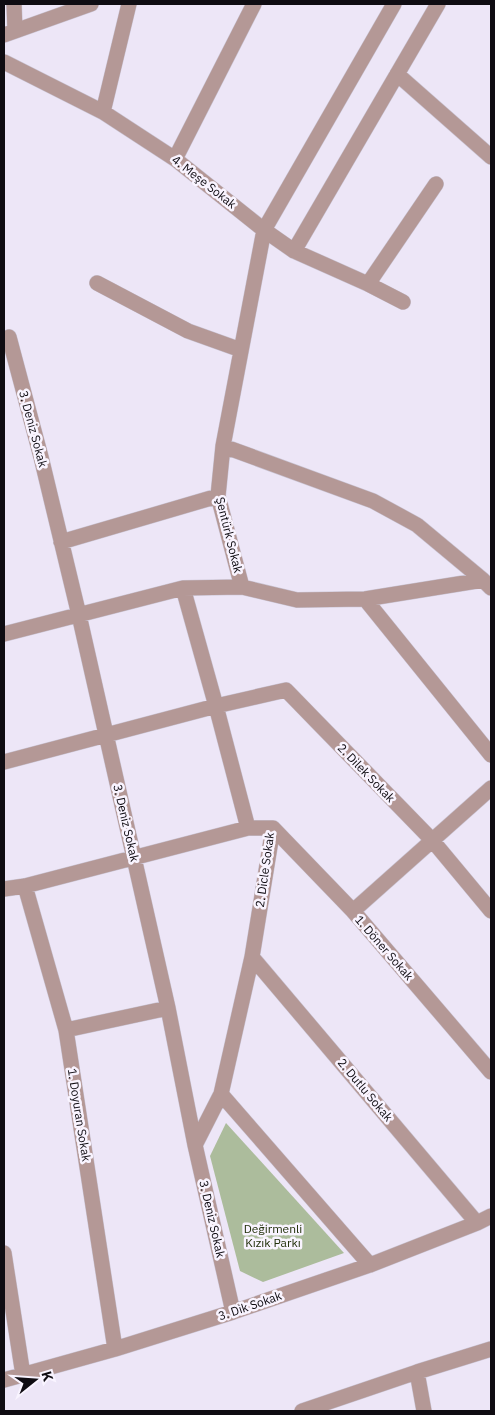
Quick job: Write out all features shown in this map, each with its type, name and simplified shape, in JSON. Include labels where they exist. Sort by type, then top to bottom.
[{"type":"street","points":[[14,4],[9,33],[91,4]]},
{"type":"street","points":[[103,112],[129,4]]},
{"type":"street","points":[[175,158],[254,4]]},
{"type":"street","name":"Şentürk Sokak","points":[[394,4],[264,230],[223,446],[218,496],[242,587],[297,600],[365,600],[487,584]]},
{"type":"street","points":[[294,251],[438,4]]},
{"type":"street","name":"4. Meşe Sokak","points":[[4,62],[103,112],[175,158],[264,230],[294,251],[403,302]]},
{"type":"street","points":[[397,74],[491,158]]},
{"type":"street","points":[[368,284],[436,184]]},
{"type":"street","points":[[97,283],[188,331],[241,350]]},
{"type":"street","name":"3. Deniz Sokak","points":[[9,336],[41,457],[79,615],[168,1008],[195,1145],[233,1312]]},
{"type":"street","points":[[223,446],[373,501],[417,525],[487,584]]},
{"type":"street","points":[[61,542],[218,496]]},
{"type":"street","points":[[4,634],[183,588],[242,587]]},
{"type":"street","name":"2. Dicle Sokak","points":[[183,588],[248,828],[273,828],[252,957],[221,1094],[195,1145]]},
{"type":"street","points":[[365,600],[491,755]]},
{"type":"street","name":"2. Dilek Sokak","points":[[216,706],[286,690],[432,840],[491,911]]},
{"type":"street","points":[[4,762],[216,706]]},
{"type":"street","points":[[353,912],[491,788]]},
{"type":"street","points":[[4,889],[25,886],[248,828]]},
{"type":"street","name":"1. Döner Sokak","points":[[273,828],[353,912],[491,1072]]},
{"type":"street","name":"1. Doyuran Sokak","points":[[25,886],[66,1030],[115,1349]]},
{"type":"street","name":"2. Dutlu Sokak","points":[[252,957],[477,1223]]},
{"type":"street","points":[[66,1030],[168,1008]]},
{"type":"street","points":[[221,1094],[370,1265]]},
{"type":"street","name":"3. Dik Sokak","points":[[4,1380],[115,1349],[233,1312],[370,1265],[491,1216]]},
{"type":"street","points":[[4,1253],[23,1375]]},
{"type":"street","points":[[304,1411],[491,1349]]},
{"type":"street","points":[[417,1372],[424,1411]]},
{"type":"green space","name":"Değirmenli Kızık Parkı","points":[[226,1123],[344,1253],[263,1282],[240,1271],[210,1156]]}]
